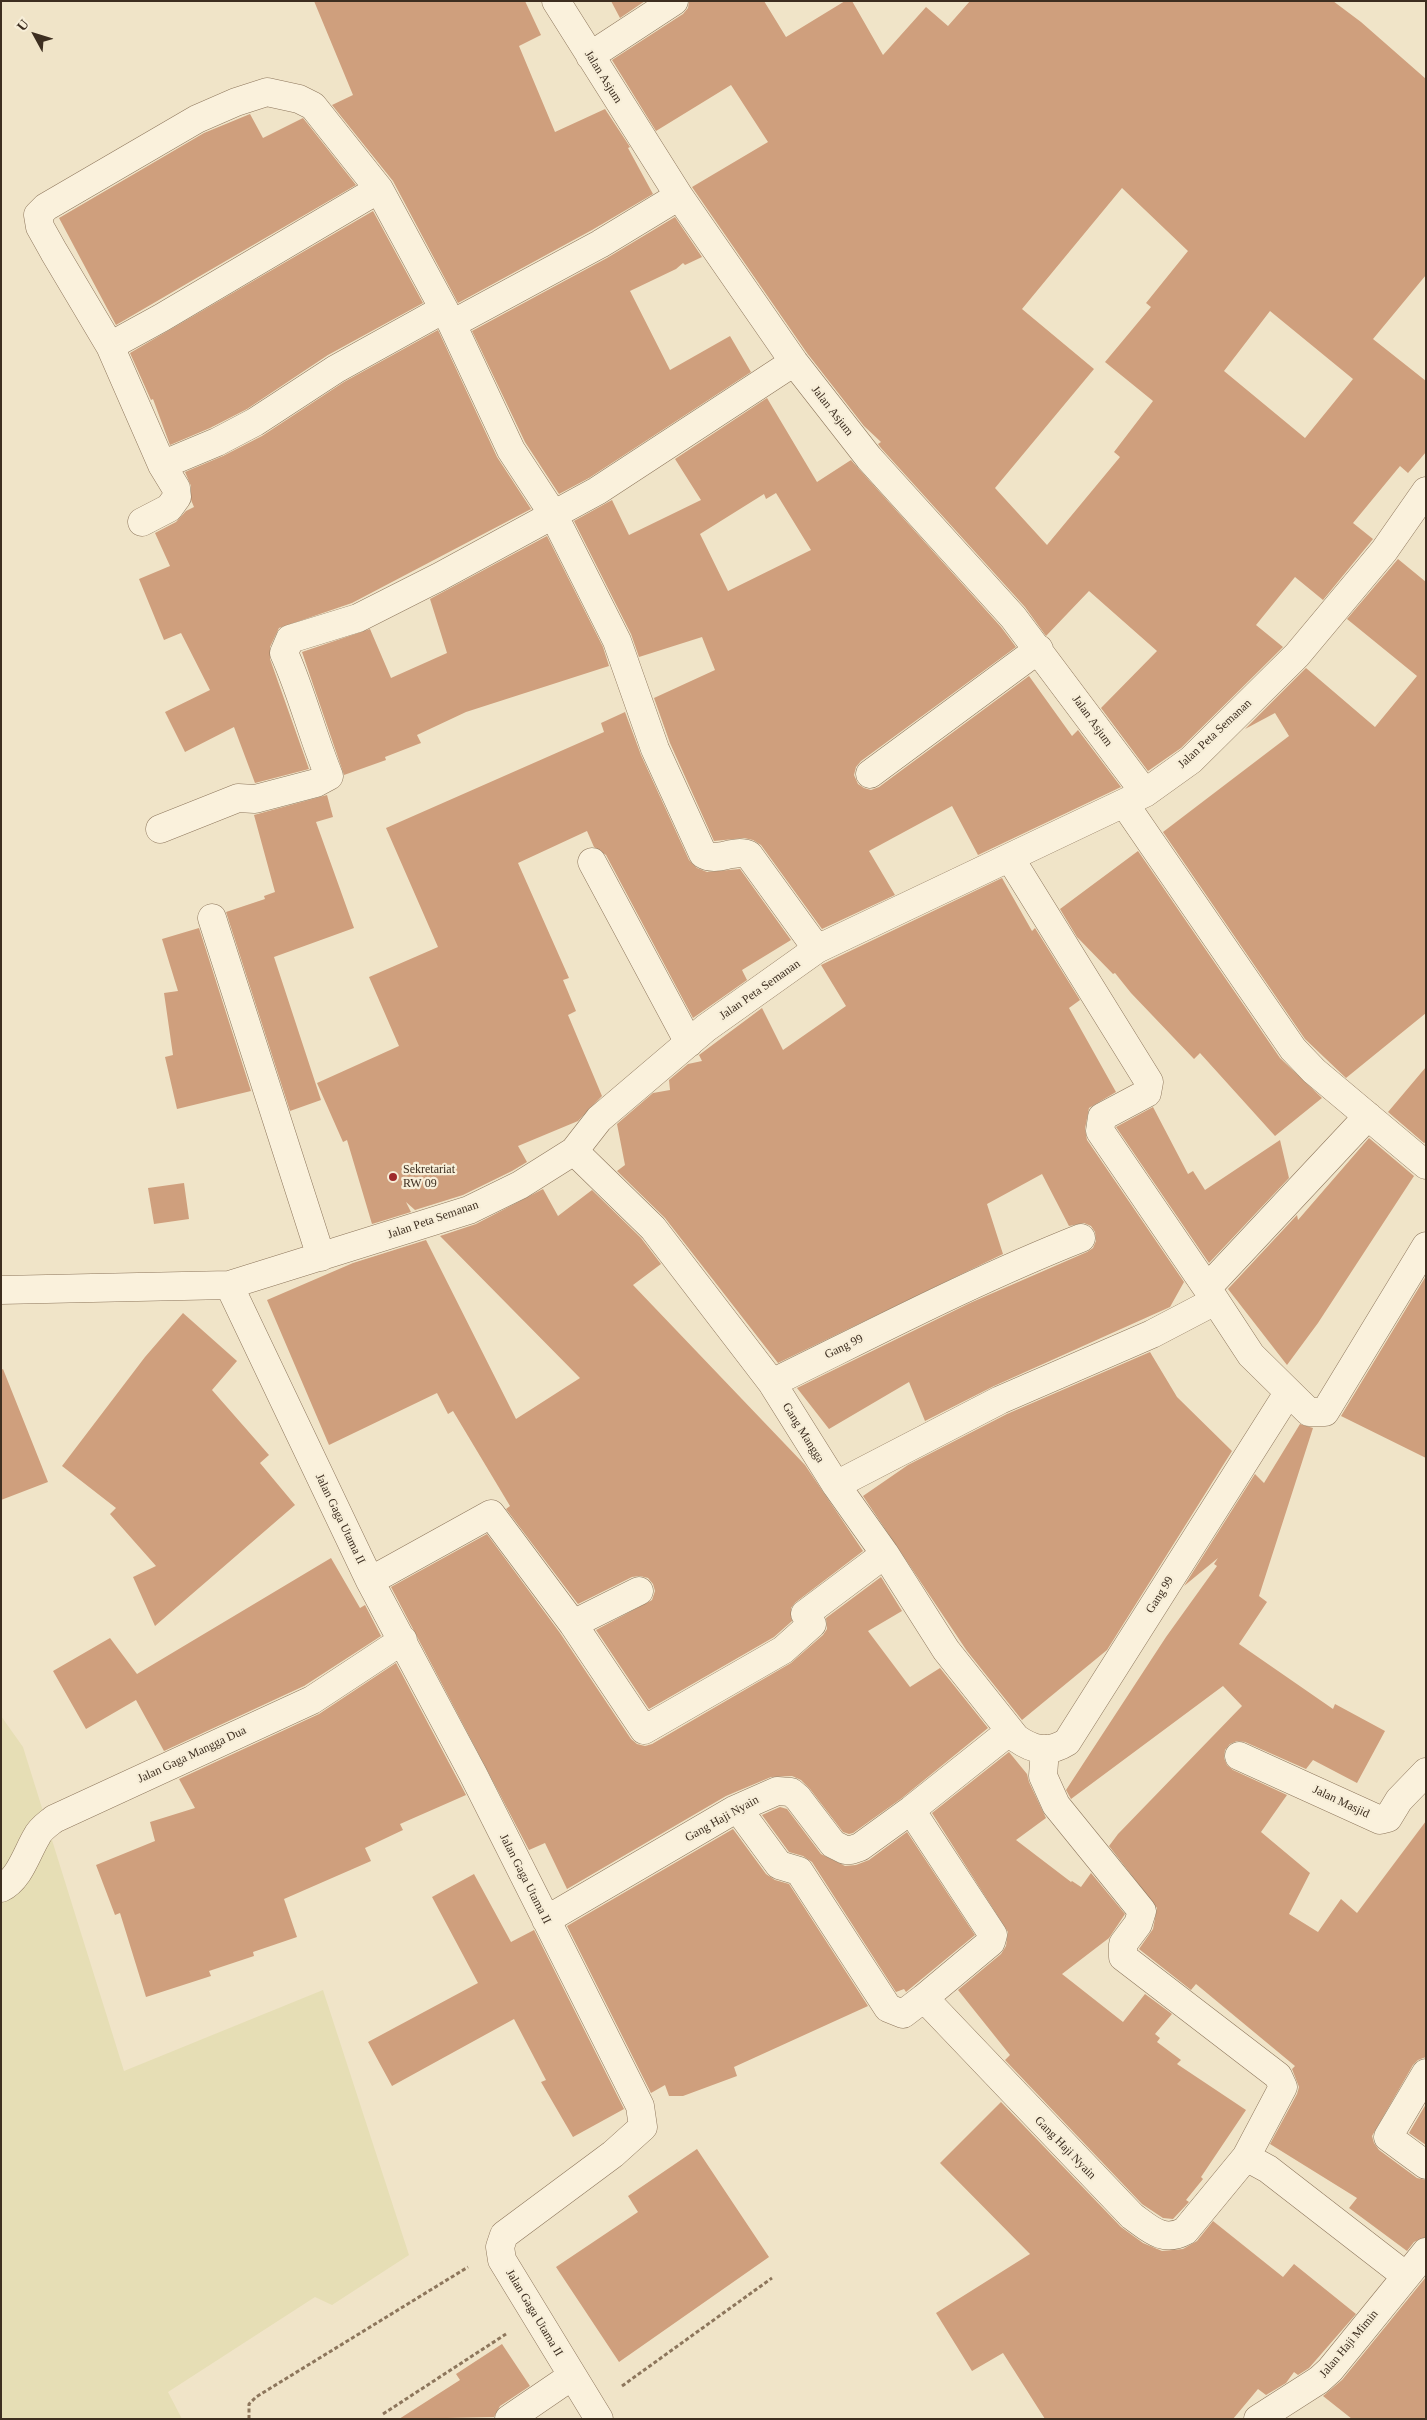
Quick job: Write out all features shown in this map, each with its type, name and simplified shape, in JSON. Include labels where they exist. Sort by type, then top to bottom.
[{"type":"street","name":"Jalan Asjum","points":[[556,1],[679,196],[794,362],[869,458],[1014,617],[1039,649],[1293,1049],[1314,1071],[1426,1165]]},
{"type":"street","points":[[590,56],[674,1]]},
{"type":"street","points":[[142,522],[169,508],[176,497],[176,488],[162,465],[110,346],[40,227],[38,215],[46,207],[197,119],[267,92],[299,99],[313,106],[379,189],[448,316],[511,450],[553,514],[618,641],[655,749],[703,854],[714,857],[738,851],[749,855],[817,949]]},
{"type":"street","points":[[110,346],[161,318],[379,189]]},
{"type":"street","points":[[162,465],[217,442],[255,422],[336,369],[600,244],[679,196]]},
{"type":"street","points":[[160,829],[238,798],[255,800],[316,783],[328,776],[314,740],[299,688],[284,654],[290,639],[358,618],[439,577],[605,486],[794,362]]},
{"type":"street","name":"Jalan Peta Semanan","points":[[1,1290],[229,1285],[469,1210],[520,1185],[574,1151],[600,1119],[689,1043],[817,949],[1134,798],[1190,760],[1297,655],[1384,551],[1426,491]]},
{"type":"street","points":[[870,774],[1039,649]]},
{"type":"street","points":[[1010,858],[1149,1082],[1147,1093],[1102,1118],[1100,1131],[1251,1355],[1309,1412],[1325,1412],[1426,1246]]},
{"type":"street","points":[[592,862],[689,1043]]},
{"type":"street","points":[[212,918],[321,1257]]},
{"type":"street","points":[[836,1485],[1000,1400],[1152,1334],[1211,1295],[1368,1116]]},
{"type":"street","name":"Gang Mangga","points":[[574,1151],[653,1228],[772,1384],[836,1485],[885,1554],[946,1650],[1010,1731]]},
{"type":"street","name":"Gang 99","points":[[772,1384],[933,1303],[1082,1238]]},
{"type":"street","name":"Jalan Gaga Utama II","points":[[229,1285],[370,1580],[403,1640],[640,2106],[643,2127],[613,2154],[504,2235],[500,2247],[502,2260],[596,2413]]},
{"type":"street","name":"Gang 99","points":[[1045,1749],[1058,1748],[1067,1742],[1288,1393]]},
{"type":"street","points":[[370,1580],[491,1514],[572,1624],[644,1730],[783,1650],[812,1624],[805,1614],[885,1554]]},
{"type":"street","points":[[572,1624],[639,1591]]},
{"type":"street","name":"Jalan Gaga Mangga Dua","points":[[1,1888],[6,1885],[27,1858],[37,1834],[54,1819],[312,1700],[403,1640]]},
{"type":"street","points":[[799,1871],[838,1847],[845,1850],[860,1847],[911,1810],[1010,1731],[1016,1738],[1031,1748],[1045,1749]]},
{"type":"street","name":"Gang Haji Nyain","points":[[924,1998],[1091,2175],[1132,2216],[1156,2233],[1174,2237],[1185,2232],[1246,2157],[1283,2087],[1278,2076],[1123,1957],[1123,1944],[1138,1924],[1142,1911],[1056,1805],[1043,1776],[1045,1749]]},
{"type":"street","name":"Jalan Masjid","points":[[1240,1756],[1380,1820],[1388,1818],[1399,1800],[1426,1772]]},
{"type":"street","name":"Gang Haji Nyain","points":[[546,1920],[738,1809],[777,1791],[791,1792],[798,1798],[833,1844],[838,1847]]},
{"type":"street","points":[[738,1809],[779,1864],[799,1871],[888,2008],[903,2014],[991,1942],[993,1935],[911,1810]]},
{"type":"street","points":[[1426,2073],[1388,2137],[1426,2166]]},
{"type":"street","points":[[1246,2157],[1268,2169],[1406,2276]]},
{"type":"street","name":"Jalan Haji Mimin","points":[[1258,2419],[1318,2380],[1330,2370],[1426,2252]]},
{"type":"street","points":[[509,2419],[572,2376]]},
{"type":"path","points":[[249,2419],[249,2404],[256,2397],[500,2247]]},
{"type":"path","points":[[596,2413],[772,2278]]},
{"type":"path","points":[[383,2414],[535,2315]]},
{"type":"shaded area","points":[[1,1716],[23,1747],[124,2071],[323,1990],[409,2255],[332,2305],[315,2297],[168,2392],[182,2419],[1,2419]]},
{"type":"building","points":[[314,1],[525,1],[541,35],[519,46],[555,132],[605,109],[630,147],[628,148],[653,194],[592,230],[458,303],[393,181],[332,105],[353,95]]},
{"type":"building","points":[[611,1],[645,1],[620,18]]},
{"type":"building","points":[[689,1],[764,1],[786,37],[845,1],[852,1],[883,55],[926,7],[948,26],[970,1],[1333,1],[1361,22],[1426,79],[1426,275],[1373,339],[1426,381],[1426,452],[1408,473],[1400,466],[1353,523],[1373,539],[1323,600],[1295,577],[1256,625],[1283,647],[1181,748],[1148,771],[1101,708],[1157,651],[1089,591],[1046,636],[1025,607],[881,448],[878,444],[881,442],[864,426],[807,353],[692,187],[768,142],[731,85],[656,131],[612,60],[683,14],[688,8]],"holes":[[[1122,188],[1188,251],[1146,303],[1151,307],[1105,362],[1153,401],[1114,452],[1120,457],[1047,545],[995,488],[1094,369],[1022,309]],[[1270,311],[1353,379],[1305,438],[1224,371]]]},
{"type":"building","points":[[250,114],[263,138],[303,118],[356,185],[116,325],[59,218],[204,133]]},
{"type":"building","points":[[373,211],[423,303],[328,355],[247,409],[210,428],[170,445],[153,399],[151,400],[130,353]]},
{"type":"building","points":[[675,217],[702,257],[685,265],[683,263],[676,269],[630,291],[670,370],[730,336],[751,372],[589,478],[559,494],[525,442],[472,331],[607,258]]},
{"type":"building","points":[[438,330],[497,457],[531,509],[352,603],[279,628],[270,647],[270,659],[309,769],[255,783],[234,727],[185,752],[165,712],[210,690],[181,633],[164,640],[139,579],[170,566],[155,533],[176,522],[186,511],[194,507],[191,500],[191,486],[185,472],[223,456],[262,436],[344,382]]},
{"type":"building","points":[[767,398],[817,482],[851,460],[1001,627],[1016,647],[861,761],[856,767],[854,775],[858,784],[871,790],[879,787],[1029,676],[1072,736],[1078,730],[1121,787],[978,855],[952,806],[869,851],[895,895],[822,929],[761,845],[753,840],[744,838],[714,841],[670,743],[654,698],[715,670],[702,637],[639,657],[631,634],[574,521],[612,500],[629,535],[701,500],[675,459]],"holes":[[[776,493],[811,550],[728,591],[700,534],[764,494],[766,499]]]},
{"type":"building","points":[[547,536],[603,647],[609,666],[466,712],[417,735],[421,743],[385,757],[386,760],[344,775],[302,652],[370,629],[391,678],[447,653],[430,599]]},
{"type":"building","points":[[1398,559],[1426,582],[1426,1013],[1346,1078],[1305,1039],[1163,832],[1289,736],[1275,713],[1245,729],[1306,668],[1375,727],[1417,676],[1347,619]]},
{"type":"building","points":[[625,712],[641,755],[689,860],[697,868],[707,872],[740,869],[791,940],[742,970],[747,980],[693,1018],[606,855],[594,847],[587,831],[518,863],[569,978],[563,980],[576,1011],[568,1015],[602,1096],[578,1121],[518,1146],[527,1162],[512,1171],[463,1195],[415,1210],[406,1202],[411,1212],[372,1224],[347,1140],[343,1142],[317,1083],[399,1046],[369,977],[438,947],[386,828],[604,732],[601,723]]},
{"type":"building","points":[[327,795],[333,817],[316,822],[354,928],[274,957],[321,1100],[290,1111],[226,912],[265,899],[264,896],[275,892],[254,815]]},
{"type":"building","points":[[1138,851],[1280,1058],[1322,1098],[1275,1136],[1200,1053],[1194,1059],[1131,993],[1115,973],[1113,974],[1077,937],[1060,909]]},
{"type":"building","points":[[1002,878],[1032,931],[1035,928],[1080,1000],[1069,1008],[1116,1092],[1089,1108],[1085,1129],[1087,1140],[1184,1282],[1170,1307],[994,1386],[925,1421],[909,1382],[829,1429],[797,1388],[970,1303],[1087,1252],[1093,1248],[1096,1241],[1095,1232],[1091,1226],[1084,1223],[1069,1226],[1042,1174],[987,1204],[1003,1254],[778,1363],[665,1218],[617,1171],[625,1165],[617,1124],[653,1093],[670,1090],[669,1080],[688,1064],[702,1061],[699,1055],[762,1008],[783,1050],[846,1006],[821,965]]},
{"type":"building","points":[[199,928],[251,1091],[177,1109],[165,1057],[173,1055],[164,993],[178,991],[162,939]]},
{"type":"building","points":[[1426,1067],[1426,1142],[1424,1143],[1388,1112]]},
{"type":"building","points":[[1153,1107],[1188,1174],[1193,1171],[1205,1190],[1280,1140],[1289,1178],[1209,1263],[1116,1127]]},
{"type":"building","points":[[1369,1138],[1414,1176],[1318,1323],[1287,1365],[1228,1289],[1297,1215],[1298,1220]]},
{"type":"building","points":[[184,1183],[189,1219],[154,1224],[148,1188]]},
{"type":"building","points":[[543,1189],[558,1216],[592,1190],[641,1238],[661,1264],[633,1285],[805,1465],[863,1551],[796,1602],[791,1608],[792,1621],[774,1637],[649,1709],[596,1630],[652,1600],[655,1591],[653,1584],[648,1578],[632,1577],[578,1604],[506,1509],[510,1506],[453,1411],[448,1414],[437,1393],[329,1445],[267,1300],[353,1263],[426,1240],[516,1419],[580,1378],[440,1236],[476,1224]]},
{"type":"building","points":[[1426,1276],[1426,1458],[1341,1416]]},
{"type":"building","points":[[183,1313],[237,1361],[212,1390],[269,1455],[260,1463],[295,1505],[155,1626],[133,1577],[156,1566],[110,1514],[116,1508],[62,1466],[145,1357]]},
{"type":"building","points":[[1150,1352],[1177,1397],[1232,1451],[1107,1650],[1022,1720],[967,1651],[863,1496],[908,1465],[1007,1414]]},
{"type":"building","points":[[3,1369],[48,1482],[1,1500],[1,1370]]},
{"type":"building","points":[[1300,1424],[1313,1428],[1259,1596],[1267,1602],[1239,1644],[1333,1709],[1335,1704],[1385,1731],[1357,1783],[1313,1760],[1306,1769],[1245,1742],[1237,1741],[1230,1744],[1225,1750],[1224,1758],[1227,1765],[1233,1770],[1287,1795],[1261,1832],[1310,1873],[1289,1914],[1318,1932],[1341,1899],[1357,1913],[1426,1821],[1426,2057],[1418,2060],[1413,2065],[1372,2136],[1379,2150],[1417,2178],[1426,2180],[1426,2237],[1414,2242],[1407,2251],[1349,2208],[1357,2198],[1270,2144],[1297,2094],[1299,2087],[1292,2069],[1295,2066],[1196,1984],[1191,1990],[1139,1949],[1153,1929],[1157,1908],[1109,1846],[1118,1834],[1242,1706],[1223,1686],[1071,1799],[1066,1790],[1166,1637],[1217,1566],[1214,1564],[1218,1558],[1184,1586],[1255,1474],[1264,1483]]},
{"type":"building","points":[[487,1534],[560,1633],[631,1739],[637,1744],[645,1746],[652,1744],[791,1663],[823,1635],[827,1629],[826,1618],[881,1577],[902,1611],[868,1631],[910,1687],[940,1668],[988,1728],[902,1798],[853,1833],[843,1832],[801,1780],[792,1776],[771,1777],[726,1796],[567,1889],[545,1843],[529,1850],[391,1587]]},
{"type":"building","points":[[331,1558],[360,1608],[365,1605],[381,1636],[304,1686],[164,1751],[136,1700],[86,1729],[53,1671],[110,1638],[137,1674]]},
{"type":"building","points":[[396,1663],[466,1795],[400,1824],[403,1830],[365,1848],[371,1861],[284,1899],[297,1937],[253,1952],[254,1956],[209,1971],[211,1976],[146,1997],[120,1913],[115,1915],[96,1865],[155,1841],[150,1822],[195,1808],[179,1779],[319,1714]]},
{"type":"building","points":[[1009,1752],[1027,1774],[1046,1818],[1016,1840],[1071,1882],[1081,1887],[1091,1873],[1125,1914],[1109,1938],[1062,1974],[1123,2022],[1145,1994],[1172,2014],[1155,2034],[1160,2038],[1157,2042],[1181,2060],[1177,2064],[1246,2110],[1201,2177],[1203,2179],[1186,2200],[1189,2202],[1173,2219],[1163,2218],[1142,2204],[1005,2060],[1010,2055],[958,1990],[1001,1954],[1006,1946],[1008,1932],[932,1813]]},
{"type":"building","points":[[780,1807],[787,1809],[821,1854],[845,1866],[856,1865],[869,1860],[907,1832],[975,1935],[906,1992],[904,1989],[896,1992],[812,1862],[803,1856],[789,1852],[762,1815]]},
{"type":"building","points":[[733,1829],[766,1874],[775,1880],[789,1884],[868,2006],[734,2067],[737,2076],[683,2096],[669,2096],[665,2085],[651,2093],[567,1926]]},
{"type":"building","points":[[474,1874],[511,1942],[534,1930],[624,2109],[573,2137],[541,2082],[546,2080],[514,2019],[392,2086],[368,2042],[478,1983],[432,1897]]},
{"type":"building","points":[[1001,2102],[1121,2227],[1143,2243],[1162,2251],[1183,2249],[1197,2241],[1213,2221],[1283,2277],[1294,2264],[1356,2314],[1309,2368],[1298,2375],[1294,2372],[1286,2383],[1266,2395],[1258,2389],[1233,2419],[1045,2419],[1003,2353],[972,2371],[936,2313],[1030,2254],[940,2163]]},
{"type":"building","points":[[1426,2104],[1426,2145],[1409,2133]]},
{"type":"building","points":[[697,2149],[769,2257],[619,2362],[556,2267],[638,2212],[628,2196]]},
{"type":"building","points":[[1426,2277],[1426,2419],[1352,2419],[1323,2396],[1342,2380]]},
{"type":"building","points":[[502,2344],[530,2386],[500,2406],[494,2417],[399,2419],[460,2380],[456,2374]]},
{"type":"place","name":"Sekretariat RW 09","points":[[393,1177]]}]
